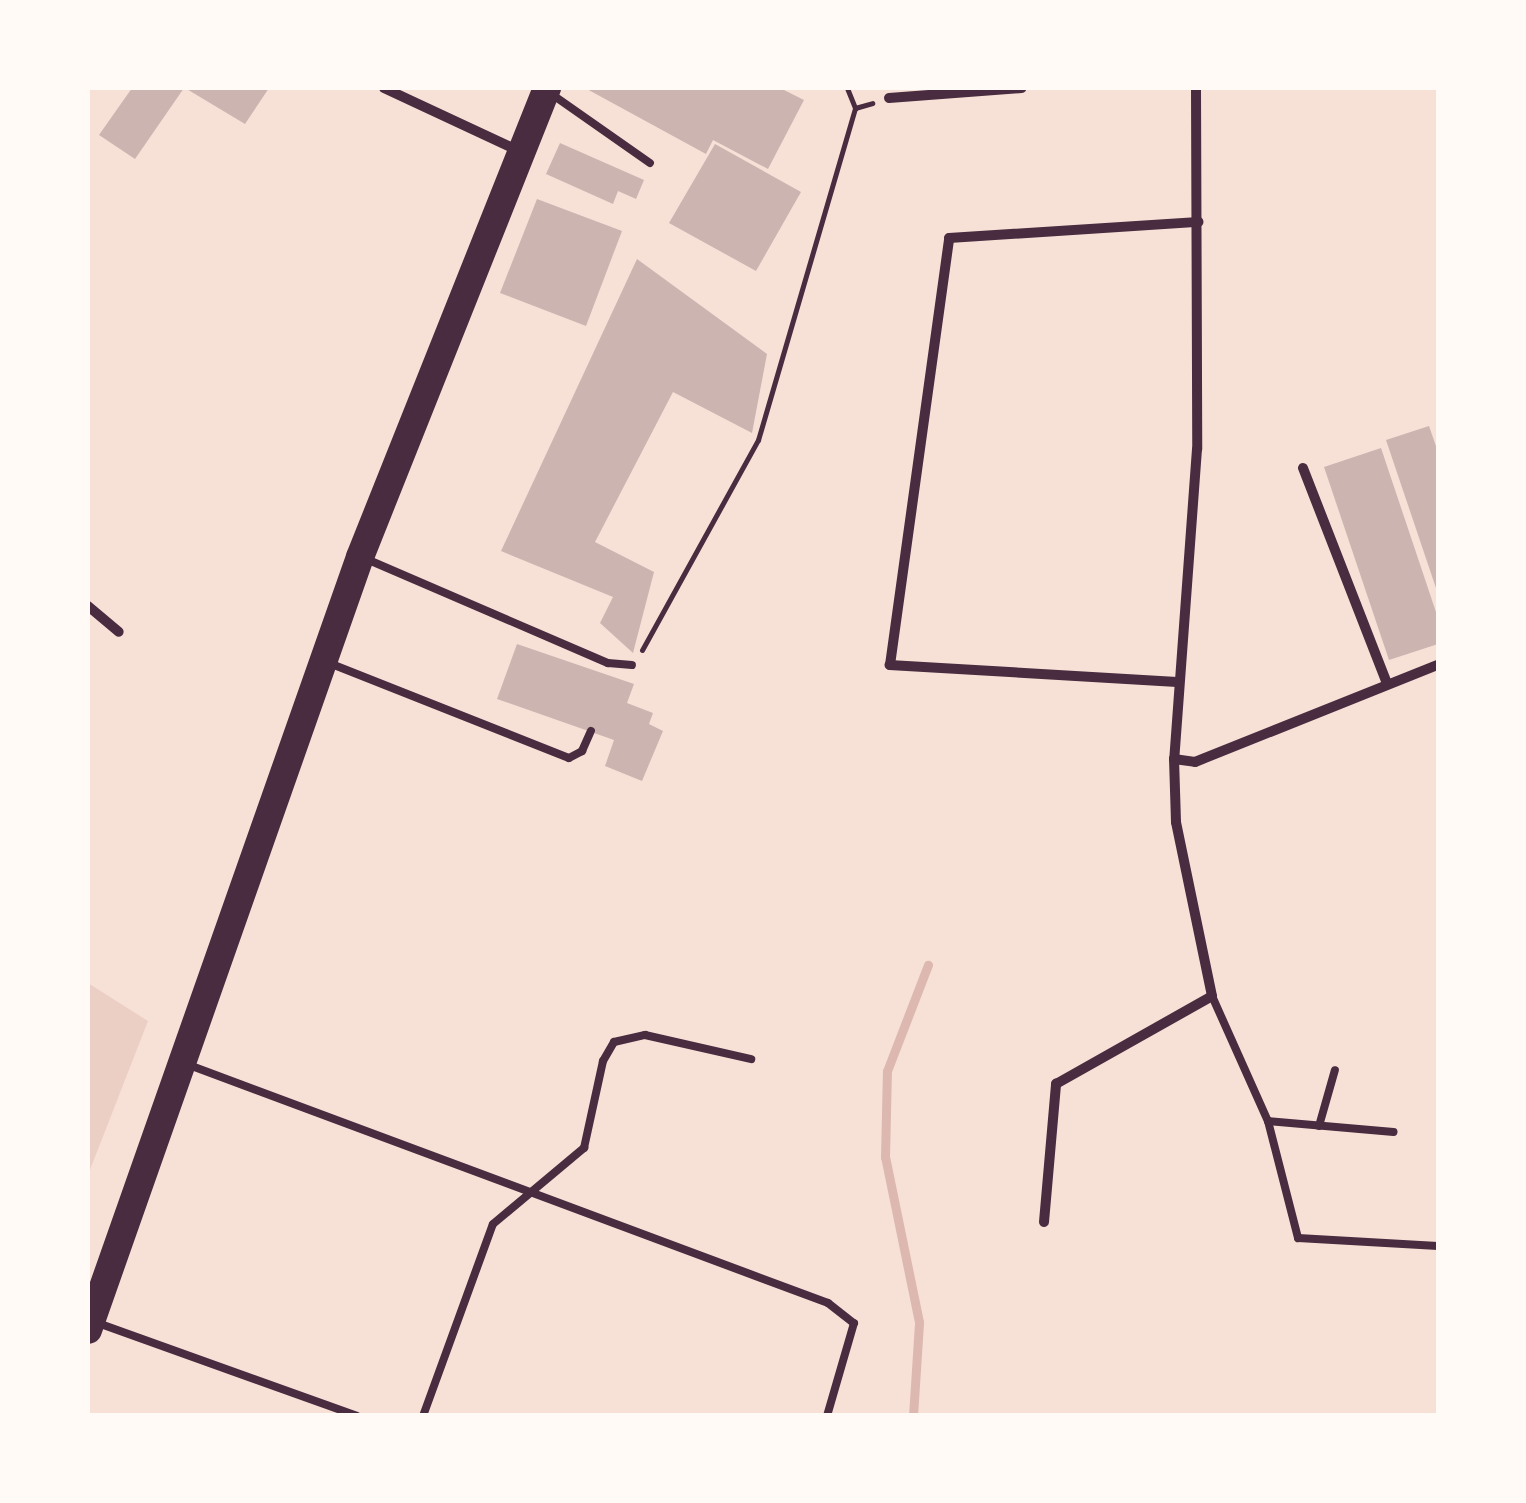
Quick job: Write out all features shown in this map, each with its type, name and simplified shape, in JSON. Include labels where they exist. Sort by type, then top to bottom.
[{"type":"highway","points":[[89,1325],[360,556],[547,89]]},
{"type":"street","points":[[384,88],[522,152]]},
{"type":"street","points":[[890,98],[1022,88]]},
{"type":"street","points":[[1044,1222],[1056,1084],[1212,996],[1176,822],[1174,759],[1197,448],[1196,88]]},
{"type":"street","points":[[1177,682],[890,665],[949,238],[1198,222]]},
{"type":"street","points":[[1303,468],[1386,684]]},
{"type":"street","points":[[88,606],[119,632]]},
{"type":"street","points":[[1174,759],[1195,762],[1438,665]]},
{"type":"lane","points":[[547,89],[650,163]]},
{"type":"lane","points":[[360,556],[608,663],[632,665]]},
{"type":"lane","points":[[323,661],[570,758],[582,751],[590,731]]},
{"type":"lane","points":[[605,674],[608,663]]},
{"type":"lane","points":[[1212,996],[1268,1121],[1298,1238],[1438,1246]]},
{"type":"lane","points":[[423,1416],[492,1224],[526,1190],[584,1148],[603,1060],[614,1042],[645,1035],[751,1060]]},
{"type":"lane","points":[[180,1062],[828,1304],[854,1323],[827,1416]]},
{"type":"lane","points":[[1319,1126],[1336,1070]]},
{"type":"lane","points":[[1268,1121],[1394,1132]]},
{"type":"lane","points":[[89,1325],[357,1416]]},
{"type":"path","points":[[632,665],[758,440],[855,108],[848,88]]},
{"type":"path","points":[[855,108],[890,98]]},
{"type":"shaded area","points":[[88,983],[148,1021],[88,1175]]},
{"type":"building","points":[[132,88],[184,88],[135,159],[99,135]]},
{"type":"building","points":[[185,88],[269,88],[245,124]]},
{"type":"building","points":[[585,88],[780,88],[804,100],[768,169],[713,140],[706,154]]},
{"type":"building","points":[[560,143],[644,180],[636,199],[618,191],[613,204],[546,174]]},
{"type":"building","points":[[715,144],[801,192],[756,271],[669,223]]},
{"type":"building","points":[[537,199],[622,231],[586,326],[500,293]]},
{"type":"building","points":[[637,259],[767,354],[752,433],[673,392],[595,542],[654,572],[633,653],[600,623],[613,597],[501,551]]},
{"type":"building","points":[[1429,426],[1438,452],[1438,594],[1386,440]]},
{"type":"building","points":[[1381,448],[1438,618],[1438,644],[1389,660],[1324,467]]},
{"type":"building","points":[[517,644],[634,684],[627,703],[653,713],[649,724],[663,731],[642,781],[605,766],[614,740],[497,699]]},
{"type":"waterway","points":[[913,1416],[919,1322],[885,1157],[887,1071],[928,965]]}]
